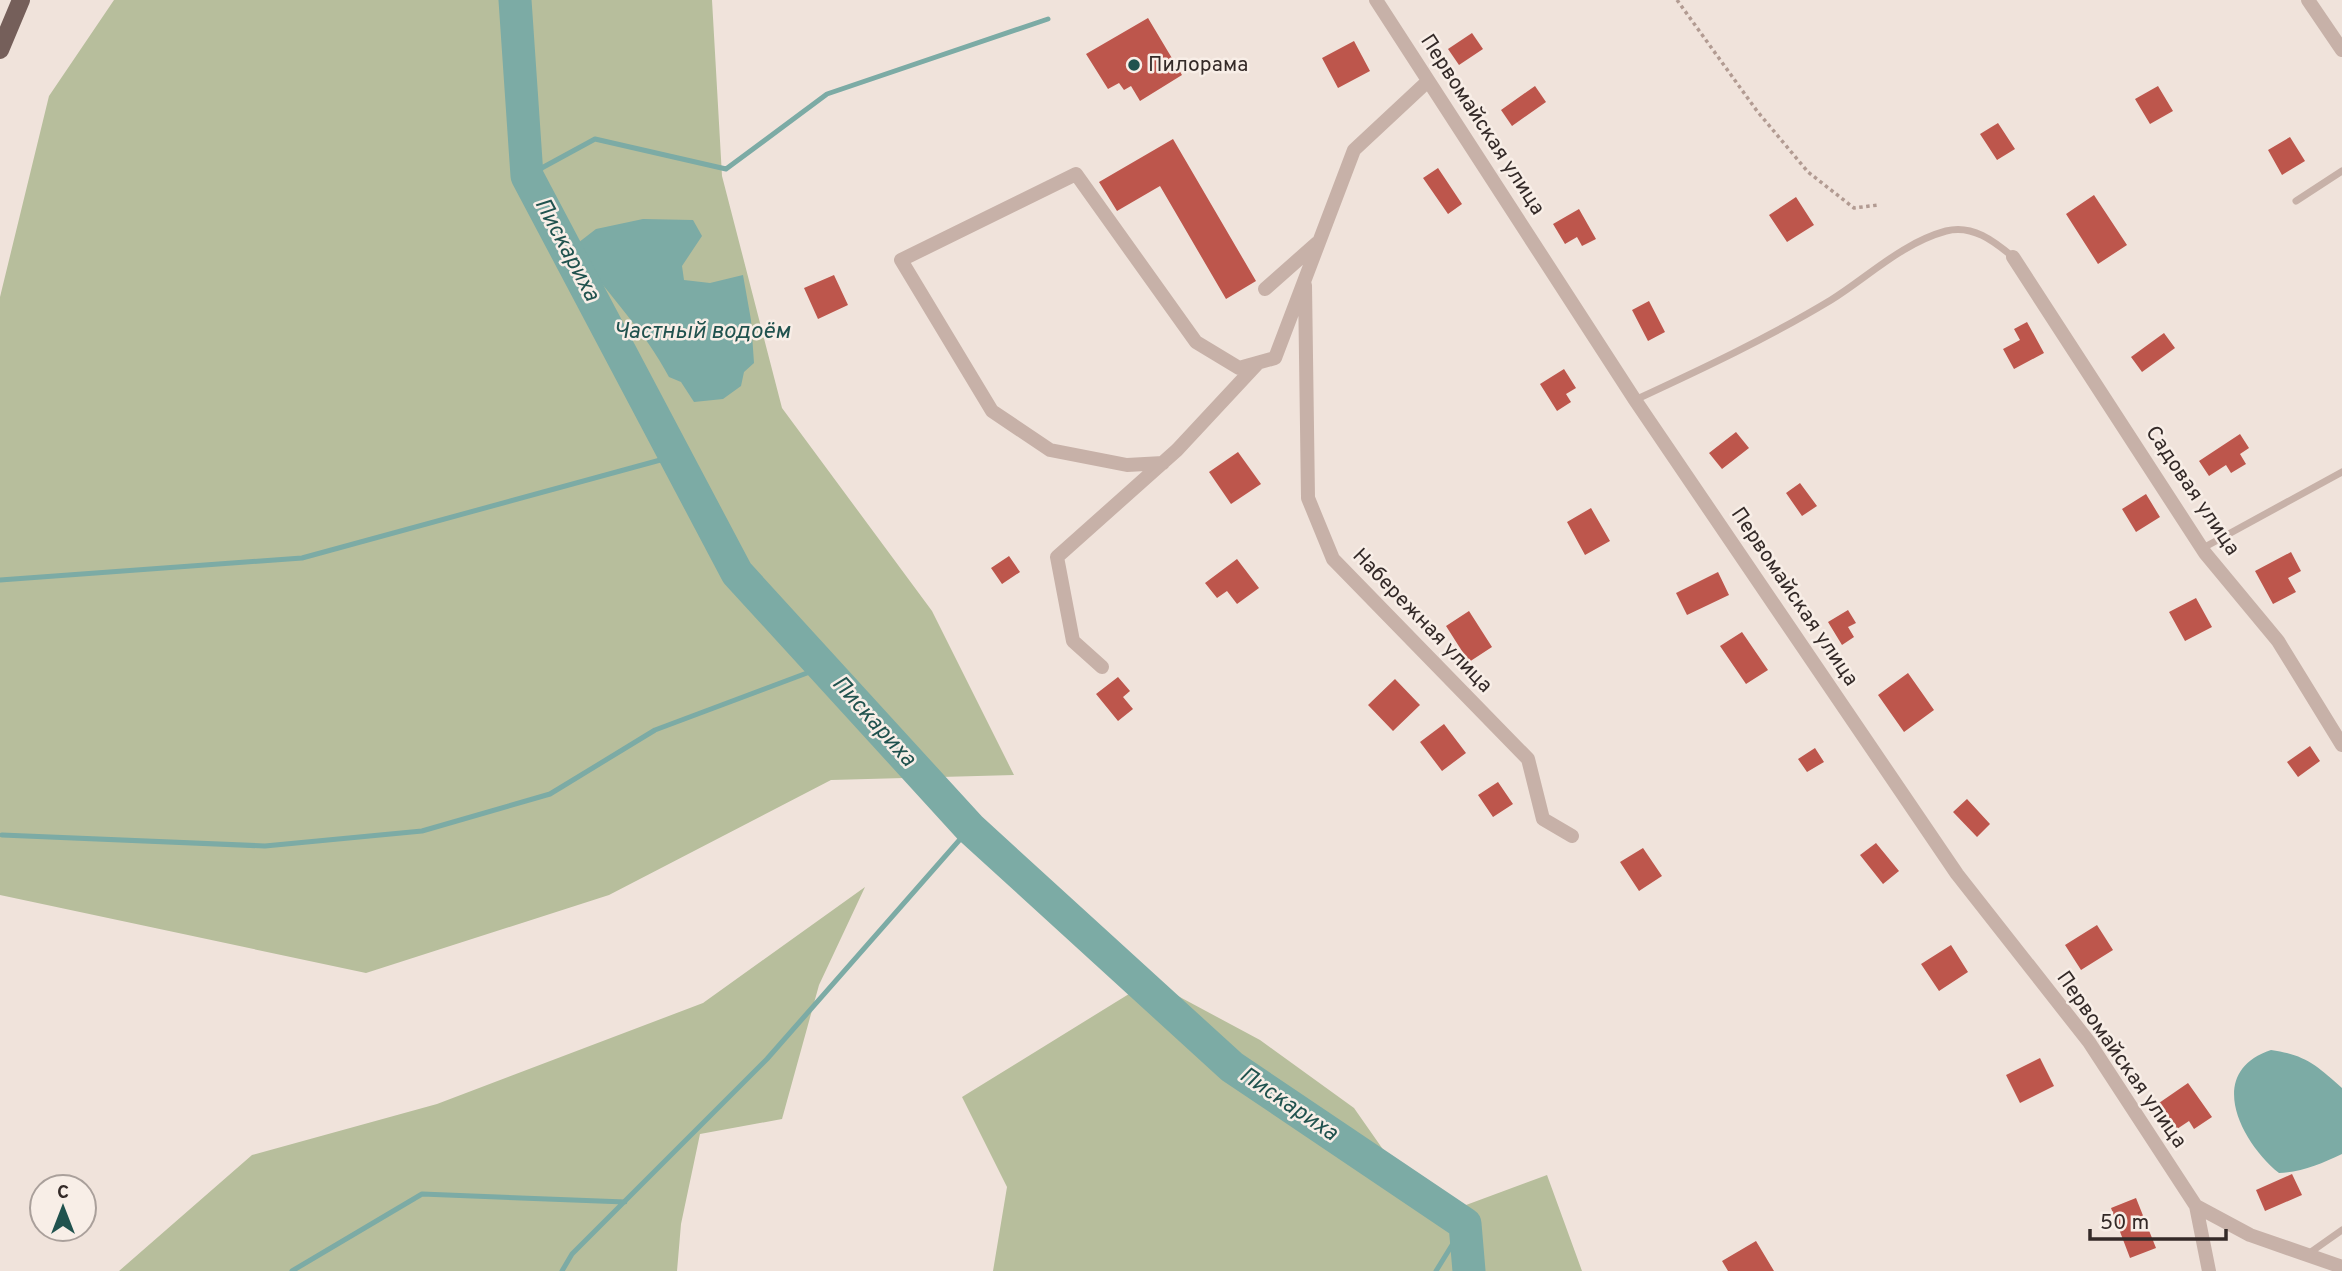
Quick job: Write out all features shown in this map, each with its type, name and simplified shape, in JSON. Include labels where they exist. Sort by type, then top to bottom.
[{"type":"main road","points":[[0,50],[21,0]]},
{"type":"street","name":"Первомайская улица","points":[[1376,0],[1635,400],[1957,874],[2089,1042],[2196,1206],[2209,1271]]},
{"type":"street","points":[[2308,0],[2342,50]]},
{"type":"street","points":[[1163,463],[1127,465],[1050,450],[992,411],[901,260],[1076,174],[1196,342],[1238,368],[1275,358],[1354,150],[1429,81]]},
{"type":"street","points":[[1265,289],[1318,242]]},
{"type":"street","name":"Садовая улица","points":[[2013,257],[2203,548],[2278,641],[2342,745]]},
{"type":"street","name":"Набережная улица","points":[[1305,276],[1308,498],[1333,559],[1528,759],[1543,819],[1572,836]]},
{"type":"street","points":[[1102,667],[1073,641],[1057,557],[1163,463],[1259,362]]},
{"type":"street","name":"Первомайская улица","points":[[2196,1206],[2250,1235],[2342,1267]]},
{"type":"lane","points":[[2296,201],[2342,171]]},
{"type":"lane","points":[[1635,400],[1741,352],[1833,299],[1906,249],[1946,231],[1965,230],[1991,238],[2013,257]]},
{"type":"lane","points":[[2203,548],[2342,472]]},
{"type":"lane","points":[[2306,1255],[2342,1230]]},
{"type":"path","points":[[1677,0],[1757,111],[1808,172],[1854,208],[1878,205]]},
{"type":"green space","points":[[114,0],[712,0],[722,176],[782,408],[932,611],[1014,775],[831,780],[609,895],[366,973],[0,895],[0,297],[49,96]]},
{"type":"green space","points":[[865,887],[819,985],[782,1119],[700,1134],[681,1224],[677,1271],[119,1271],[252,1155],[437,1104],[703,1003]]},
{"type":"green space","points":[[1150,981],[1260,1040],[1354,1108],[1431,1218],[1547,1175],[1582,1271],[993,1271],[1007,1187],[962,1097]]},
{"type":"water","name":"Частный водоём","points":[[643,219],[693,220],[702,236],[682,266],[684,280],[710,283],[743,275],[751,320],[754,363],[744,372],[741,386],[723,399],[694,402],[681,382],[669,377],[636,326],[574,246],[596,229]]},
{"type":"water","points":[[2271,1050],[2302,1058],[2342,1088],[2342,1154],[2311,1167],[2279,1173],[2252,1143],[2242,1126],[2234,1090],[2239,1074],[2251,1060]]},
{"type":"building","name":"Пилорама","points":[[1148,18],[1182,75],[1140,101],[1131,86],[1124,90],[1119,83],[1108,89],[1086,54]]},
{"type":"building","points":[[1472,33],[1483,49],[1459,65],[1448,49]]},
{"type":"building","points":[[1354,41],[1370,71],[1338,88],[1322,58]]},
{"type":"building","points":[[1535,86],[1546,102],[1512,126],[1501,110]]},
{"type":"building","points":[[2158,86],[2173,111],[2150,124],[2135,99]]},
{"type":"building","points":[[1998,123],[2015,149],[1997,160],[1980,134]]},
{"type":"building","points":[[2290,137],[2305,161],[2282,175],[2268,150]]},
{"type":"building","points":[[1173,139],[1256,281],[1226,299],[1160,186],[1117,211],[1099,182]]},
{"type":"building","points":[[1438,168],[1462,204],[1448,214],[1423,178]]},
{"type":"building","points":[[2094,195],[2127,245],[2098,264],[2066,214]]},
{"type":"building","points":[[1796,197],[1814,225],[1787,242],[1769,215]]},
{"type":"building","points":[[1579,209],[1596,239],[1582,246],[1577,237],[1565,244],[1553,224]]},
{"type":"building","points":[[834,275],[848,305],[818,319],[804,288]]},
{"type":"building","points":[[1649,301],[1665,332],[1648,341],[1632,310]]},
{"type":"building","points":[[2027,322],[2044,353],[2014,369],[2003,349],[2020,340],[2014,329]]},
{"type":"building","points":[[2164,333],[2175,348],[2142,372],[2131,357]]},
{"type":"building","points":[[1564,369],[1576,388],[1566,394],[1571,402],[1557,411],[1540,384]]},
{"type":"building","points":[[1736,432],[1749,448],[1722,469],[1709,453]]},
{"type":"building","points":[[2240,434],[2249,448],[2240,454],[2246,464],[2231,473],[2226,465],[2209,476],[2199,461]]},
{"type":"building","points":[[1238,452],[1261,484],[1231,504],[1209,472]]},
{"type":"building","points":[[1800,483],[1817,506],[1802,516],[1786,493]]},
{"type":"building","points":[[2146,494],[2160,517],[2136,532],[2122,509]]},
{"type":"building","points":[[1591,508],[1610,541],[1585,555],[1567,522]]},
{"type":"building","points":[[2291,552],[2301,571],[2288,578],[2296,592],[2273,604],[2255,571]]},
{"type":"building","points":[[1009,556],[1020,572],[1002,584],[991,568]]},
{"type":"building","points":[[1237,559],[1259,588],[1237,604],[1227,591],[1217,598],[1205,583]]},
{"type":"building","points":[[1718,572],[1729,595],[1687,615],[1676,593]]},
{"type":"building","points":[[2196,598],[2212,627],[2185,641],[2169,612]]},
{"type":"building","points":[[1848,610],[1856,623],[1848,627],[1854,637],[1842,645],[1828,622]]},
{"type":"building","points":[[1469,611],[1492,647],[1469,662],[1446,626]]},
{"type":"building","points":[[1742,632],[1768,670],[1746,684],[1720,646]]},
{"type":"building","points":[[1908,673],[1934,710],[1904,732],[1878,695]]},
{"type":"building","points":[[1118,677],[1130,691],[1123,697],[1133,709],[1118,721],[1096,694]]},
{"type":"building","points":[[1395,679],[1420,705],[1393,731],[1368,705]]},
{"type":"building","points":[[1444,724],[1466,753],[1442,771],[1420,742]]},
{"type":"building","points":[[2310,746],[2320,761],[2298,777],[2287,762]]},
{"type":"building","points":[[1815,748],[1824,762],[1807,772],[1798,759]]},
{"type":"building","points":[[1498,782],[1513,804],[1493,817],[1478,795]]},
{"type":"building","points":[[1967,799],[1990,824],[1977,837],[1953,812]]},
{"type":"building","points":[[1876,843],[1899,871],[1883,884],[1860,855]]},
{"type":"building","points":[[1643,848],[1662,876],[1639,891],[1620,862]]},
{"type":"building","points":[[2097,925],[2113,950],[2081,970],[2065,945]]},
{"type":"building","points":[[1951,945],[1968,972],[1939,991],[1921,964]]},
{"type":"building","points":[[2040,1058],[2054,1086],[2020,1103],[2006,1075]]},
{"type":"building","points":[[2188,1083],[2212,1117],[2194,1129],[2189,1121],[2177,1129],[2159,1103]]},
{"type":"building","points":[[2292,1174],[2302,1195],[2265,1211],[2256,1190]]},
{"type":"building","points":[[2136,1198],[2156,1248],[2130,1258],[2111,1208]]},
{"type":"building","points":[[1756,1241],[1774,1271],[1728,1271],[1722,1261]]},
{"type":"waterway","name":"Пискариха","points":[[515,0],[527,176],[737,573],[970,828],[1232,1067],[1465,1224],[1469,1271]]},
{"type":"waterway","points":[[527,176],[595,139],[726,169],[827,94],[1048,19]]},
{"type":"waterway","points":[[0,580],[302,558],[675,456]]},
{"type":"waterway","points":[[2,835],[265,846],[422,831],[550,794],[655,730],[823,667]]},
{"type":"waterway","points":[[562,1271],[572,1254],[767,1059],[970,828]]},
{"type":"waterway","points":[[292,1271],[422,1194],[625,1202]]},
{"type":"waterway","points":[[1436,1271],[1465,1224]]},
{"type":"place","name":"Пилорама","points":[[1134,65]]}]
